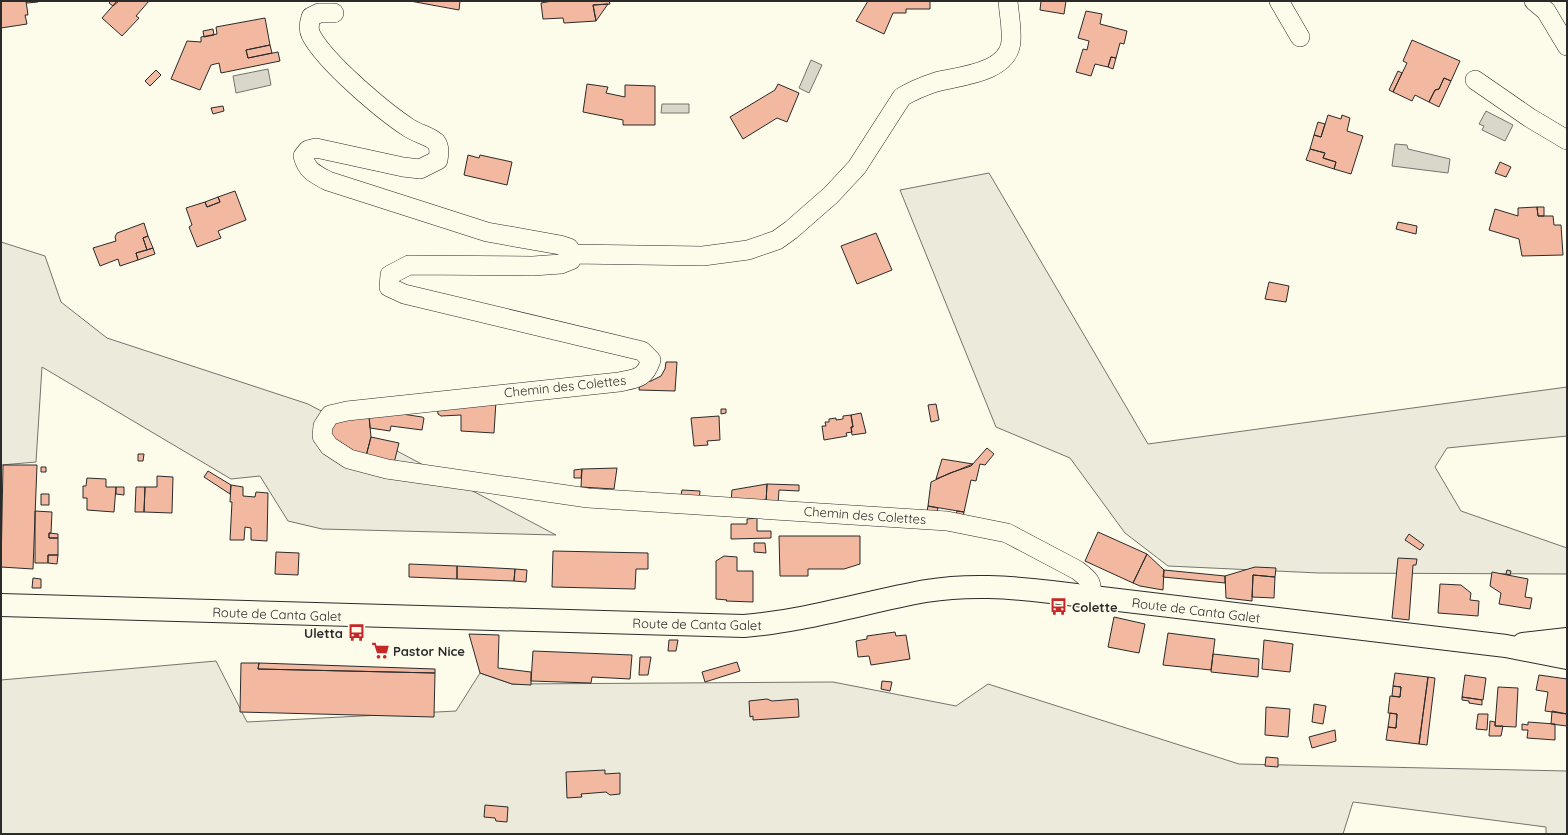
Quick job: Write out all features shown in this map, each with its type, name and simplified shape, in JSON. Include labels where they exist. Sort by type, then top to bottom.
[{"type":"main road","name":"Route de Canta Galet","points":[[1,605],[744,626],[777,624],[927,591],[971,586],[1024,589],[1506,646],[1567,658]]},
{"type":"main road","name":"Route de Canta Galet","points":[[1506,646],[1567,639]]},
{"type":"street","points":[[334,13],[319,13],[311,17],[308,24],[311,34],[321,50],[390,115],[411,129],[428,136],[437,144],[439,156],[438,160],[420,169],[403,167],[316,148],[308,150],[303,156],[305,164],[310,171],[328,181],[487,232],[560,245],[569,248],[573,254],[703,256],[748,250],[776,240],[791,230],[831,195],[856,167],[902,97],[912,91],[935,82],[978,72],[995,66],[1006,56],[1011,42],[1008,1]]},
{"type":"street","points":[[1279,1],[1300,37]]},
{"type":"street","points":[[1534,1],[1546,11],[1567,46]]},
{"type":"street","points":[[1475,80],[1530,118],[1567,140]]},
{"type":"street","name":"Chemin des Colettes","points":[[573,254],[571,260],[561,264],[533,266],[409,265],[390,275],[389,287],[404,294],[642,351],[652,360],[647,372],[635,379],[619,382],[347,411],[330,415],[323,426],[322,436],[329,446],[348,459],[387,469],[588,498],[954,522],[1007,533],[1078,570],[1087,577],[1092,586],[1091,597]]},
{"type":"shaded area","points":[[811,60],[822,65],[809,93],[799,88]]},
{"type":"shaded area","points":[[268,69],[271,85],[236,93],[233,76]]},
{"type":"shaded area","points":[[662,104],[689,104],[689,113],[661,113]]},
{"type":"shaded area","points":[[1486,111],[1513,125],[1505,141],[1482,130],[1484,126],[1479,124]]},
{"type":"shaded area","points":[[1395,144],[1407,145],[1408,149],[1450,159],[1448,173],[1392,166]]},
{"type":"shaded area","points":[[989,173],[1148,444],[1567,387],[1567,436],[1447,448],[1435,467],[1461,511],[1567,548],[1567,574],[1319,573],[1168,566],[1125,533],[1070,458],[996,427],[900,190]]},
{"type":"shaded area","points":[[1,242],[45,256],[61,302],[107,338],[308,404],[556,535],[322,529],[288,521],[260,476],[231,479],[42,367],[36,462],[1,465]]},
{"type":"shaded area","points":[[216,661],[247,722],[456,711],[480,673],[512,684],[833,682],[956,706],[988,684],[1239,764],[1567,771],[1567,834],[1546,834],[1546,827],[1353,802],[1343,834],[1,834],[1,680]]},
{"type":"building","points":[[1,1],[26,1],[28,15],[25,15],[27,24],[1,28]]},
{"type":"building","points":[[26,1],[38,1],[38,2],[27,3]]},
{"type":"building","points":[[111,1],[119,1],[113,6],[109,3]]},
{"type":"building","points":[[117,1],[149,1],[136,16],[139,18],[122,36],[102,18]]},
{"type":"building","points":[[410,1],[460,1],[459,10]]},
{"type":"building","points":[[552,1],[609,1],[610,4],[593,5],[596,21],[564,23],[563,18],[543,19],[541,3]]},
{"type":"building","points":[[868,1],[930,1],[930,9],[906,9],[906,13],[893,13],[884,34],[856,21]]},
{"type":"building","points":[[1041,1],[1066,1],[1064,14],[1040,10]]},
{"type":"building","points":[[608,4],[596,21],[593,5]]},
{"type":"building","points":[[1086,11],[1102,14],[1100,24],[1127,31],[1124,44],[1120,43],[1116,58],[1111,57],[1108,67],[1095,64],[1091,76],[1076,72],[1083,49],[1087,50],[1089,41],[1078,38]]},
{"type":"building","points":[[265,18],[270,45],[246,50],[248,58],[278,52],[280,61],[221,73],[219,63],[211,65],[200,90],[171,79],[187,41],[201,42],[201,37],[217,34],[216,27]]},
{"type":"building","points":[[213,29],[214,35],[204,37],[203,31]]},
{"type":"building","points":[[1412,40],[1460,61],[1451,81],[1444,78],[1439,89],[1435,90],[1429,102],[1415,95],[1412,101],[1393,92],[1407,63],[1403,61]]},
{"type":"building","points":[[270,45],[272,53],[248,58],[246,50]]},
{"type":"building","points":[[1111,57],[1116,58],[1113,69],[1108,67]]},
{"type":"building","points":[[156,70],[161,75],[150,86],[145,81]]},
{"type":"building","points":[[1398,71],[1402,73],[1393,92],[1389,90]]},
{"type":"building","points":[[1444,78],[1451,81],[1439,107],[1429,102],[1435,90],[1439,89]]},
{"type":"building","points":[[587,84],[608,87],[606,93],[625,97],[625,85],[655,86],[655,125],[623,125],[623,120],[583,112]]},
{"type":"building","points":[[778,84],[799,93],[787,122],[777,118],[743,139],[730,117],[775,90]]},
{"type":"building","points":[[223,106],[224,111],[213,114],[211,108]]},
{"type":"building","points":[[1328,115],[1341,119],[1342,115],[1350,118],[1347,131],[1363,136],[1351,174],[1334,169],[1336,162],[1323,158],[1325,153],[1310,149],[1314,135],[1321,137]]},
{"type":"building","points":[[1318,122],[1325,124],[1321,137],[1314,135]]},
{"type":"building","points":[[1310,149],[1325,153],[1323,158],[1336,162],[1334,169],[1306,160]]},
{"type":"building","points":[[468,155],[479,158],[480,155],[512,162],[507,185],[464,175]]},
{"type":"building","points":[[1500,162],[1511,167],[1506,177],[1495,173]]},
{"type":"building","points":[[235,191],[246,220],[218,231],[221,238],[197,247],[189,227],[192,225],[186,208],[205,202],[207,207],[220,202],[218,197]]},
{"type":"building","points":[[218,197],[220,202],[207,207],[205,202]]},
{"type":"building","points":[[1537,207],[1538,216],[1553,216],[1554,225],[1561,225],[1563,255],[1522,256],[1519,239],[1489,230],[1495,209],[1518,216],[1518,208]]},
{"type":"building","points":[[1537,207],[1544,207],[1544,216],[1538,216]]},
{"type":"building","points":[[1398,222],[1417,226],[1416,234],[1396,229]]},
{"type":"building","points":[[144,223],[148,236],[143,238],[147,250],[136,253],[138,260],[120,266],[118,259],[100,266],[93,248],[116,241],[115,237],[117,233]]},
{"type":"building","points":[[876,233],[892,270],[857,284],[841,246]]},
{"type":"building","points":[[148,236],[153,248],[147,250],[143,238]]},
{"type":"building","points":[[153,248],[155,254],[138,260],[136,253]]},
{"type":"building","points":[[1269,282],[1289,286],[1286,302],[1265,299]]},
{"type":"building","points":[[666,362],[677,362],[675,391],[639,390],[640,383],[651,381],[661,376],[665,369]]},
{"type":"building","points":[[496,401],[494,433],[461,431],[461,415],[441,416],[438,414],[437,403]]},
{"type":"building","points":[[936,404],[939,420],[931,422],[928,405]]},
{"type":"building","points":[[721,409],[726,409],[726,413],[721,414]]},
{"type":"building","points":[[383,411],[422,417],[424,418],[422,430],[391,426],[390,431],[370,428],[369,416]]},
{"type":"building","points":[[861,413],[866,433],[852,435],[851,427],[853,427],[851,415]]},
{"type":"building","points":[[851,415],[853,427],[851,427],[852,432],[846,433],[847,436],[824,440],[822,426],[826,426],[825,422],[829,422],[829,419],[843,419],[843,416]]},
{"type":"building","points":[[338,416],[369,416],[371,437],[366,456],[355,454],[333,440],[329,427]]},
{"type":"building","points":[[719,416],[720,440],[707,441],[708,445],[694,446],[691,418]]},
{"type":"building","points":[[371,437],[399,443],[394,463],[366,456]]},
{"type":"building","points":[[987,448],[994,454],[985,465],[980,464],[976,481],[971,480],[964,512],[928,506],[931,482],[950,473],[971,466]]},
{"type":"building","points":[[138,454],[144,454],[143,461],[138,461]]},
{"type":"building","points":[[942,459],[973,464],[936,479]]},
{"type":"building","points":[[3,465],[37,465],[33,569],[1,567]]},
{"type":"building","points":[[41,467],[46,467],[46,472],[41,472]]},
{"type":"building","points":[[617,468],[614,489],[581,487],[582,469]]},
{"type":"building","points":[[582,469],[581,478],[574,478],[574,470]]},
{"type":"building","points":[[208,471],[231,485],[230,494],[204,477]]},
{"type":"building","points":[[157,476],[173,477],[172,513],[144,512],[145,487],[157,487]]},
{"type":"building","points":[[87,478],[106,479],[106,487],[116,487],[114,512],[87,510],[87,498],[83,498],[83,486],[86,486]]},
{"type":"building","points":[[767,484],[766,503],[731,502],[732,490]]},
{"type":"building","points":[[767,484],[799,485],[799,491],[779,490],[778,504],[766,503]]},
{"type":"building","points":[[231,485],[243,487],[243,496],[255,497],[256,492],[268,493],[267,541],[251,540],[251,528],[245,527],[244,540],[230,540],[232,502],[230,502]]},
{"type":"building","points":[[116,487],[124,487],[124,495],[116,494]]},
{"type":"building","points":[[136,487],[145,487],[144,512],[135,512]]},
{"type":"building","points":[[682,490],[700,491],[699,501],[680,500]]},
{"type":"building","points":[[41,494],[49,494],[49,505],[41,505]]},
{"type":"building","points":[[928,506],[938,508],[937,512],[927,511]]},
{"type":"building","points":[[35,511],[52,512],[51,533],[49,533],[49,538],[58,538],[58,555],[48,555],[48,563],[35,563]]},
{"type":"building","points":[[957,511],[964,512],[963,517],[956,515]]},
{"type":"building","points":[[757,518],[757,531],[771,531],[771,538],[731,539],[731,524],[747,524],[747,519]]},
{"type":"building","points":[[1098,532],[1147,554],[1133,583],[1085,561]]},
{"type":"building","points":[[49,533],[58,534],[58,538],[49,538]]},
{"type":"building","points":[[1409,534],[1424,545],[1420,550],[1405,540]]},
{"type":"building","points":[[779,536],[860,536],[860,564],[844,569],[808,569],[808,576],[780,576]]},
{"type":"building","points":[[754,543],[765,543],[766,553],[754,552]]},
{"type":"building","points":[[553,551],[648,553],[648,569],[636,569],[635,589],[552,587]]},
{"type":"building","points":[[276,552],[299,553],[298,575],[275,574]]},
{"type":"building","points":[[1147,554],[1164,570],[1163,590],[1140,586],[1133,583]]},
{"type":"building","points":[[48,555],[58,555],[57,564],[48,563]]},
{"type":"building","points":[[724,556],[737,557],[737,571],[753,571],[753,602],[716,599],[716,561]]},
{"type":"building","points":[[1398,558],[1417,559],[1416,565],[1413,565],[1409,620],[1392,618]]},
{"type":"building","points":[[409,564],[457,566],[457,579],[409,577]]},
{"type":"building","points":[[457,566],[515,569],[514,581],[457,579]]},
{"type":"building","points":[[1255,567],[1276,568],[1275,577],[1253,575],[1252,601],[1226,598],[1225,576]]},
{"type":"building","points":[[515,569],[527,570],[526,582],[514,581]]},
{"type":"building","points":[[1164,570],[1225,576],[1225,583],[1163,577]]},
{"type":"building","points":[[1507,570],[1511,571],[1510,575],[1506,574]]},
{"type":"building","points":[[1492,572],[1528,579],[1525,597],[1532,598],[1530,609],[1499,604],[1501,593],[1490,586]]},
{"type":"building","points":[[1253,575],[1275,577],[1274,598],[1252,597]]},
{"type":"building","points":[[33,578],[41,579],[41,588],[32,588]]},
{"type":"building","points":[[1440,584],[1461,585],[1471,593],[1470,600],[1479,601],[1478,616],[1438,613]]},
{"type":"building","points":[[1114,617],[1145,624],[1139,653],[1108,647]]},
{"type":"building","points":[[895,632],[896,636],[906,635],[910,659],[871,665],[869,656],[858,657],[856,641],[867,639],[867,636]]},
{"type":"building","points":[[1168,633],[1215,639],[1211,670],[1163,665]]},
{"type":"building","points":[[469,634],[499,635],[498,668],[531,672],[531,685],[512,684],[480,673]]},
{"type":"building","points":[[669,640],[678,640],[676,651],[668,651]]},
{"type":"building","points":[[1264,640],[1293,644],[1290,672],[1262,669]]},
{"type":"building","points":[[533,651],[632,655],[630,679],[592,677],[591,683],[531,681]]},
{"type":"building","points":[[1213,654],[1259,659],[1258,677],[1211,672]]},
{"type":"building","points":[[640,657],[651,657],[648,675],[639,675]]},
{"type":"building","points":[[737,662],[740,671],[705,682],[702,672]]},
{"type":"building","points":[[241,663],[259,663],[258,669],[435,673],[434,717],[240,712]]},
{"type":"building","points":[[259,663],[435,669],[435,673],[258,669]]},
{"type":"building","points":[[1395,673],[1428,677],[1419,744],[1386,740],[1388,727],[1396,728],[1397,714],[1388,713],[1390,696],[1400,697],[1401,687],[1393,686]]},
{"type":"building","points":[[1465,675],[1486,678],[1483,700],[1462,697]]},
{"type":"building","points":[[1539,675],[1567,679],[1567,714],[1545,711],[1548,692],[1536,690]]},
{"type":"building","points":[[1428,677],[1435,678],[1427,745],[1419,744]]},
{"type":"building","points":[[882,681],[892,682],[890,691],[881,689]]},
{"type":"building","points":[[1393,686],[1401,687],[1400,697],[1392,696]]},
{"type":"building","points":[[1498,687],[1518,688],[1516,727],[1495,726]]},
{"type":"building","points":[[1462,697],[1482,700],[1482,705],[1469,703],[1469,701],[1462,700]]},
{"type":"building","points":[[767,699],[772,701],[798,699],[799,717],[753,720],[753,716],[750,717],[749,701]]},
{"type":"building","points":[[1314,704],[1326,706],[1323,724],[1312,722]]},
{"type":"building","points":[[1266,707],[1290,709],[1288,737],[1265,735]]},
{"type":"building","points":[[1552,711],[1567,714],[1567,726],[1551,724]]},
{"type":"building","points":[[1390,713],[1397,714],[1396,728],[1388,727]]},
{"type":"building","points":[[1478,714],[1488,714],[1487,730],[1476,729]]},
{"type":"building","points":[[1490,721],[1495,722],[1495,726],[1503,726],[1501,736],[1489,736]]},
{"type":"building","points":[[1528,722],[1555,724],[1555,740],[1527,738],[1528,730],[1522,730],[1522,724],[1528,725]]},
{"type":"building","points":[[1335,730],[1336,741],[1312,748],[1309,737]]},
{"type":"building","points":[[1266,757],[1278,758],[1278,767],[1265,766]]},
{"type":"building","points":[[605,770],[605,774],[620,773],[620,794],[610,795],[606,792],[581,794],[582,797],[567,798],[566,772]]},
{"type":"building","points":[[485,805],[508,807],[507,822],[496,821],[495,818],[484,817]]},
{"type":"place","name":"Colette","points":[[1059,607]]},
{"type":"place","name":"Uletta","points":[[356,633]]},
{"type":"place","name":"Pastor Nice","points":[[380,651]]}]
